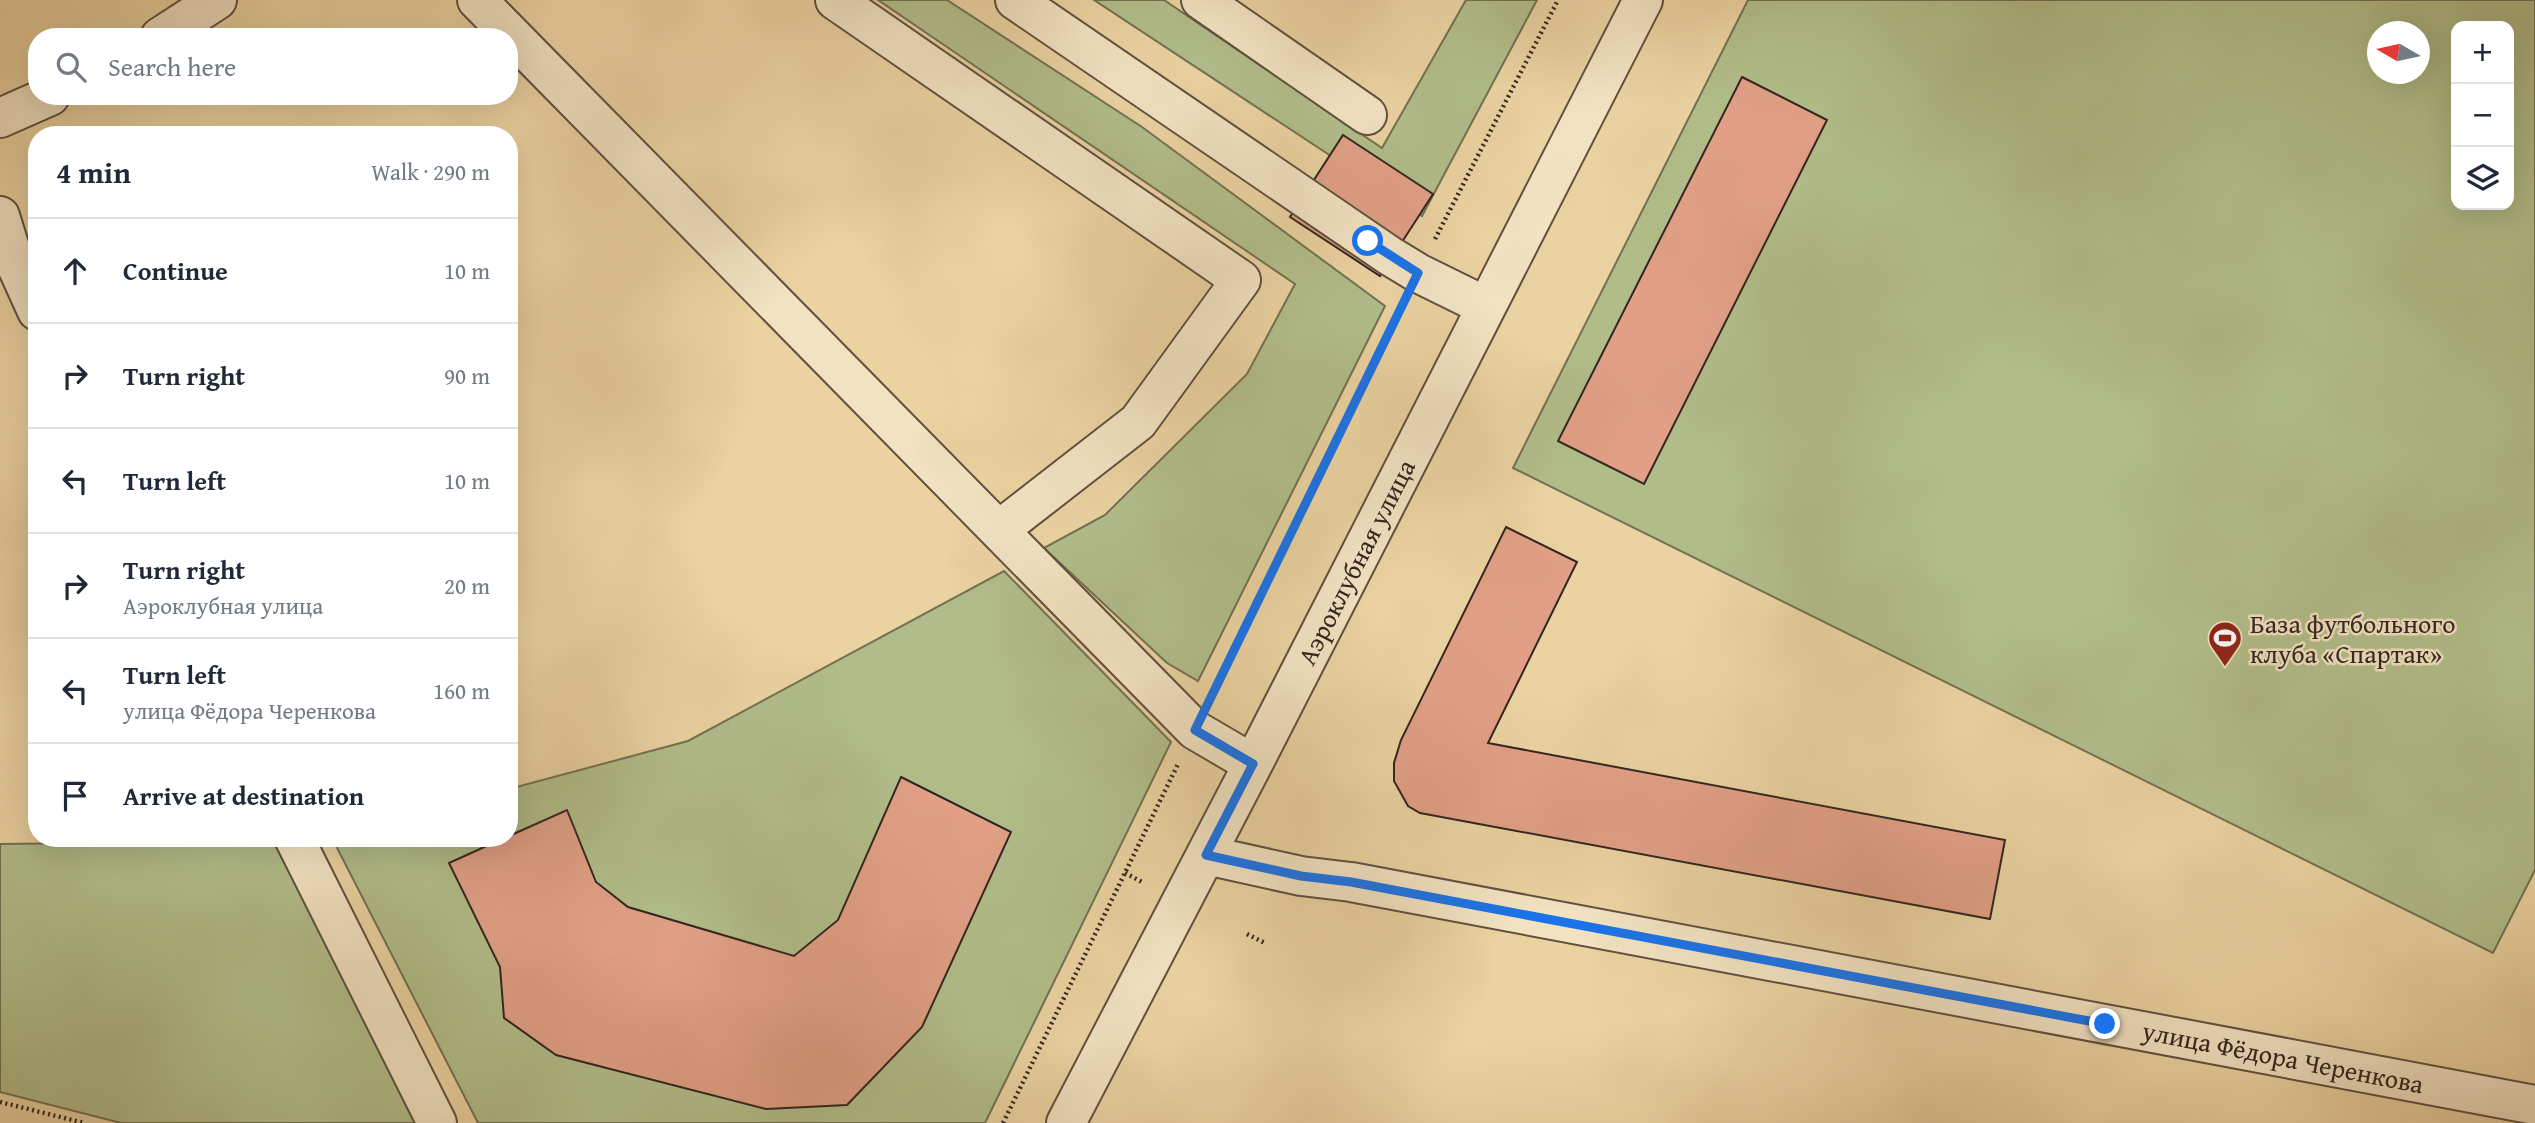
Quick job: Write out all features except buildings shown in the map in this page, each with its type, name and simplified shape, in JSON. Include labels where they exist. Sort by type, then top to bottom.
[{"type":"street","points":[[174,28],[217,0]]},
{"type":"street","points":[[477,0],[505,28]]},
{"type":"street","points":[[835,0],[1241,280],[1138,422],[999,530]]},
{"type":"street","points":[[1015,0],[1418,273],[1485,306]]},
{"type":"street","points":[[1201,0],[1367,115]]},
{"type":"street","name":"Аэроклубная улица","points":[[1066,1123],[1253,764],[1643,0]]},
{"type":"street","points":[[518,42],[1195,730],[1253,764]]},
{"type":"street","points":[[0,118],[30,105]]},
{"type":"street","points":[[0,216],[13,258],[28,291]]},
{"type":"street","points":[[299,847],[438,1123]]},
{"type":"street","name":"улица Фёдора Черенкова","points":[[1206,855],[1301,876],[1351,882],[2535,1105]]},
{"type":"path","points":[[1003,1123],[1418,273],[1558,0]]},
{"type":"path","points":[[1125,873],[1144,883]]},
{"type":"path","points":[[1247,934],[1265,943]]},
{"type":"path","points":[[0,1102],[84,1123]]},
{"type":"green space","points":[[878,0],[947,0],[1142,127],[1385,306],[1198,681],[1167,663],[1044,548],[1105,515],[1247,374],[1295,284]]},
{"type":"green space","points":[[1094,0],[1164,0],[1382,148],[1466,0],[1537,0],[1422,216]]},
{"type":"green space","name":"База футбольного клуба «Спартак»","points":[[1748,0],[2535,0],[2535,870],[2493,953],[1513,468]]},
{"type":"green space","points":[[1004,571],[1171,742],[985,1123],[478,1123],[337,847],[518,847],[518,787],[688,741]]},
{"type":"green space","points":[[0,844],[28,844],[28,847],[287,847],[426,1123],[121,1123],[0,1092]]},
{"type":"place","name":"База футбольного клуба «Спартак»","points":[[2225,668]]},
{"type":"route","points":[[1368,241],[1418,273],[1195,730],[1253,764],[1206,855],[1301,876],[1351,882],[2105,1024]]}]
